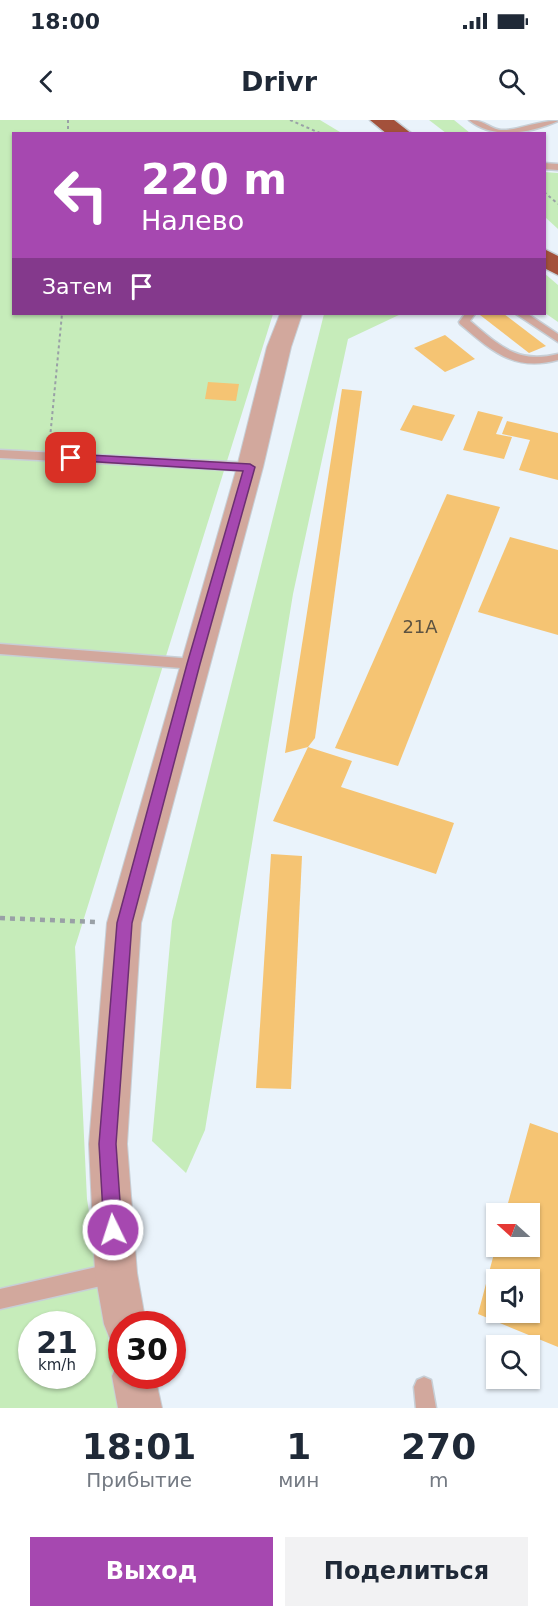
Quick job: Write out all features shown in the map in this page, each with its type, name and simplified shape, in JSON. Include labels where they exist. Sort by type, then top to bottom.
[{"type":"highway","points":[[380,120],[399,132]]},
{"type":"highway","points":[[402,120],[419,132]]},
{"type":"highway","points":[[551,244],[558,268]]},
{"type":"street","points":[[123,1311],[116,1273],[108,1144],[124,923],[250,467],[279,347],[291,315]]},
{"type":"street","points":[[136,1389],[140,1408]]},
{"type":"lane","points":[[474,120],[496,132]]},
{"type":"lane","points":[[500,132],[520,120]]},
{"type":"lane","points":[[502,132],[554,120]]},
{"type":"lane","points":[[469,315],[465,322],[502,352],[526,363],[558,357]]},
{"type":"lane","points":[[522,315],[558,339]]},
{"type":"lane","points":[[0,454],[250,467]]},
{"type":"lane","points":[[0,649],[194,664]]},
{"type":"lane","points":[[0,1299],[116,1273]]},
{"type":"lane","points":[[424,1387],[426,1408]]},
{"type":"path","points":[[290,120],[317,132]]},
{"type":"path","points":[[546,194],[558,204]]},
{"type":"path","points":[[48,457],[62,315]]},
{"type":"path","points":[[0,918],[124,923]]},
{"type":"green space","points":[[0,120],[320,120],[340,132],[12,132],[12,315],[273,315],[75,947],[87,1199],[108,1336],[108,1389],[116,1389],[119,1408],[0,1408]]},
{"type":"green space","points":[[429,120],[454,120],[469,132],[445,132]]},
{"type":"green space","points":[[546,172],[558,173],[558,229],[546,218]]},
{"type":"green space","points":[[546,275],[558,285],[558,322],[546,314]]},
{"type":"green space","points":[[324,315],[399,315],[348,339],[293,594],[205,1130],[186,1173],[152,1141],[172,921]]},
{"type":"building","points":[[480,315],[505,315],[546,346],[529,353]]},
{"type":"building","points":[[445,335],[475,359],[445,372],[414,348]]},
{"type":"building","points":[[208,382],[239,384],[236,401],[205,399]]},
{"type":"building","points":[[342,389],[362,391],[315,738],[308,747],[285,753]]},
{"type":"building","points":[[413,405],[455,415],[442,441],[400,430]]},
{"type":"building","points":[[478,411],[503,417],[496,434],[512,437],[504,459],[463,450]]},
{"type":"building","points":[[507,421],[558,433],[558,480],[519,470],[530,440],[502,434]]},
{"type":"building","points":[[447,494],[500,507],[398,766],[335,748]]},
{"type":"building","points":[[510,537],[558,550],[558,635],[478,612]]},
{"type":"building","points":[[308,747],[352,761],[341,787],[454,823],[436,874],[273,821]]},
{"type":"building","points":[[271,854],[302,856],[291,1089],[256,1088]]},
{"type":"building","points":[[530,1123],[558,1133],[558,1347],[540,1340],[540,1335],[529,1335],[500,1323],[540,1323],[540,1269],[490,1269],[493,1257],[540,1257],[540,1203],[508,1203]]},
{"type":"building","points":[[486,1284],[486,1317],[478,1314]]},
{"type":"route","points":[[71,458],[250,467],[124,923],[108,1144],[113,1230]]}]
